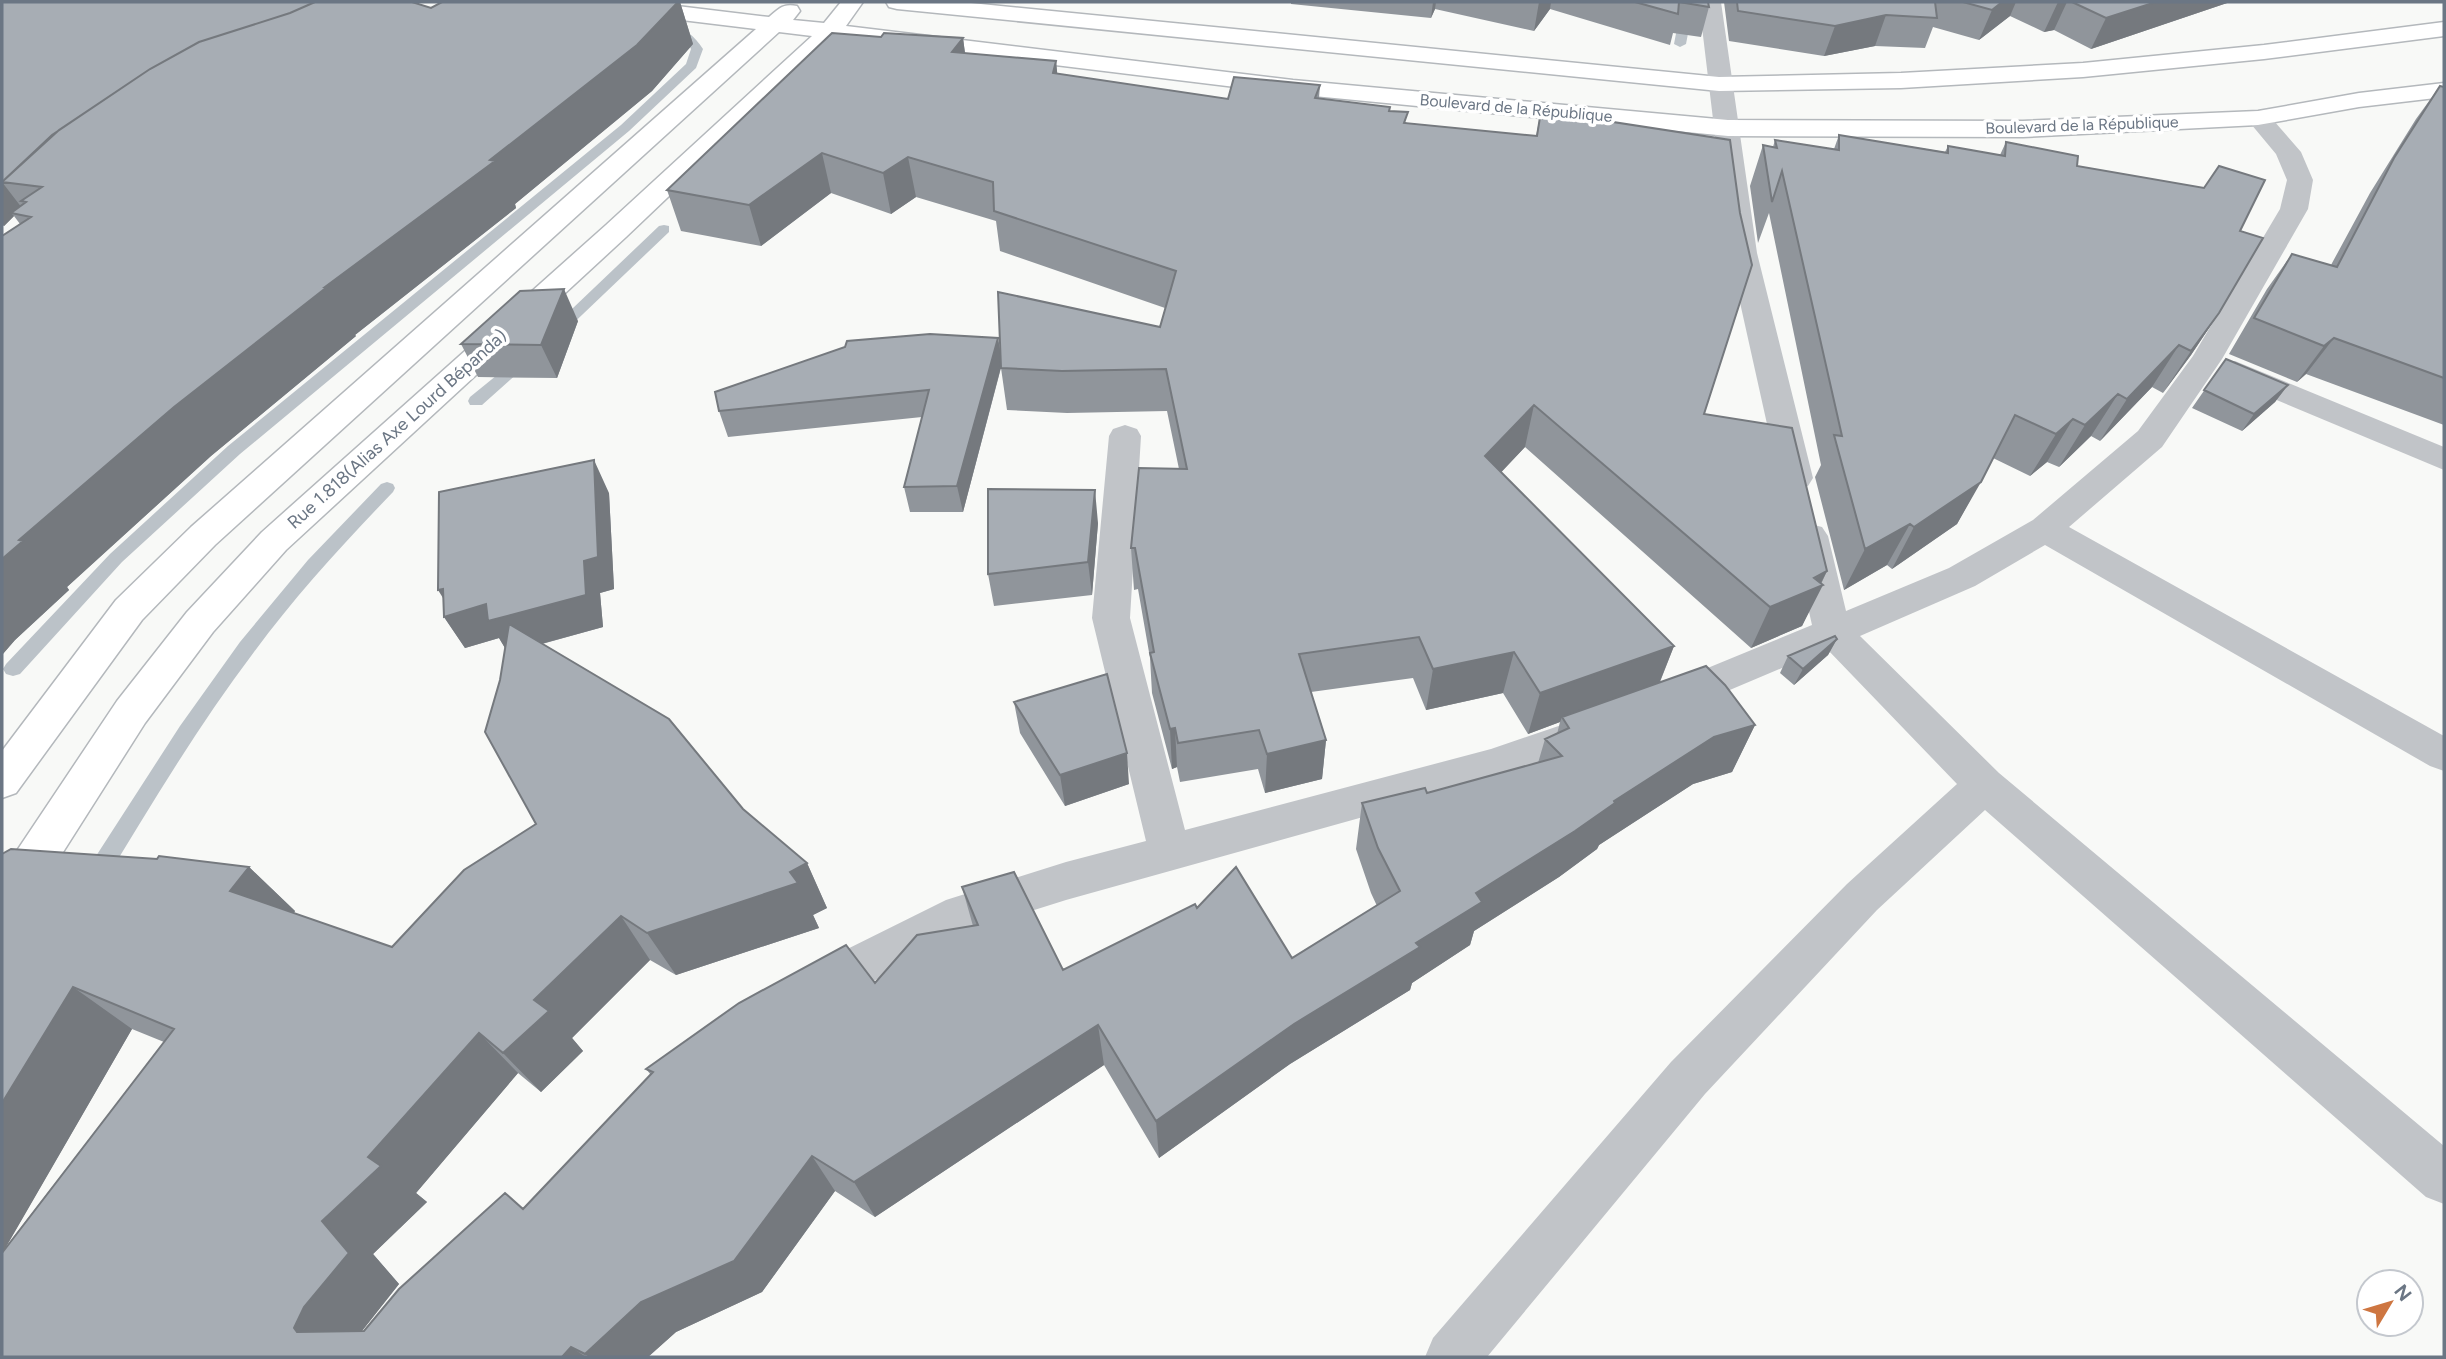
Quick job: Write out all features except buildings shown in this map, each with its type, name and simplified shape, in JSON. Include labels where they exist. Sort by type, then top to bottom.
[{"type":"main road","name":"Boulevard de la République","points":[[591,2],[675,12],[788,12],[831,30],[1293,87],[1728,128],[2023,129],[2258,118],[2359,100],[2444,90]]},
{"type":"main road","name":"Rue 1.818(Alias Axe Lourd Bépanda)","points":[[2,909],[131,712],[200,622],[274,541],[616,231],[831,30],[852,2]]},
{"type":"main road","points":[[897,2],[1719,84],[1837,85],[2050,72],[2291,51],[2444,29]]},
{"type":"main road","points":[[675,12],[714,52]]},
{"type":"main road","points":[[2,780],[129,610],[203,536],[714,52],[788,12]]},
{"type":"street","points":[[1710,2],[1743,253],[1832,631],[1984,785],[2444,1179]]},
{"type":"street","points":[[778,1009],[832,978],[962,914],[1066,881],[1492,765],[1635,715],[1962,577],[2045,529],[2150,439],[2207,359],[2294,209],[2300,180],[2288,152],[2258,118]]},
{"type":"street","points":[[2207,359],[2444,459]]},
{"type":"street","points":[[1125,436],[1111,618],[1170,853]]},
{"type":"street","points":[[2045,529],[2444,755]]},
{"type":"street","points":[[1452,1357],[1688,1078],[1862,897],[1984,785]]},
{"type":"waterway","points":[[1680,44],[1688,2]]},
{"type":"waterway","points":[[13,669],[116,558],[234,450],[625,128],[692,65],[697,49],[691,39],[671,28]]},
{"type":"waterway","points":[[556,332],[664,229]]},
{"type":"waterway","points":[[476,401],[523,361]]},
{"type":"waterway","points":[[95,877],[187,731],[247,647],[315,565],[387,488]]}]
